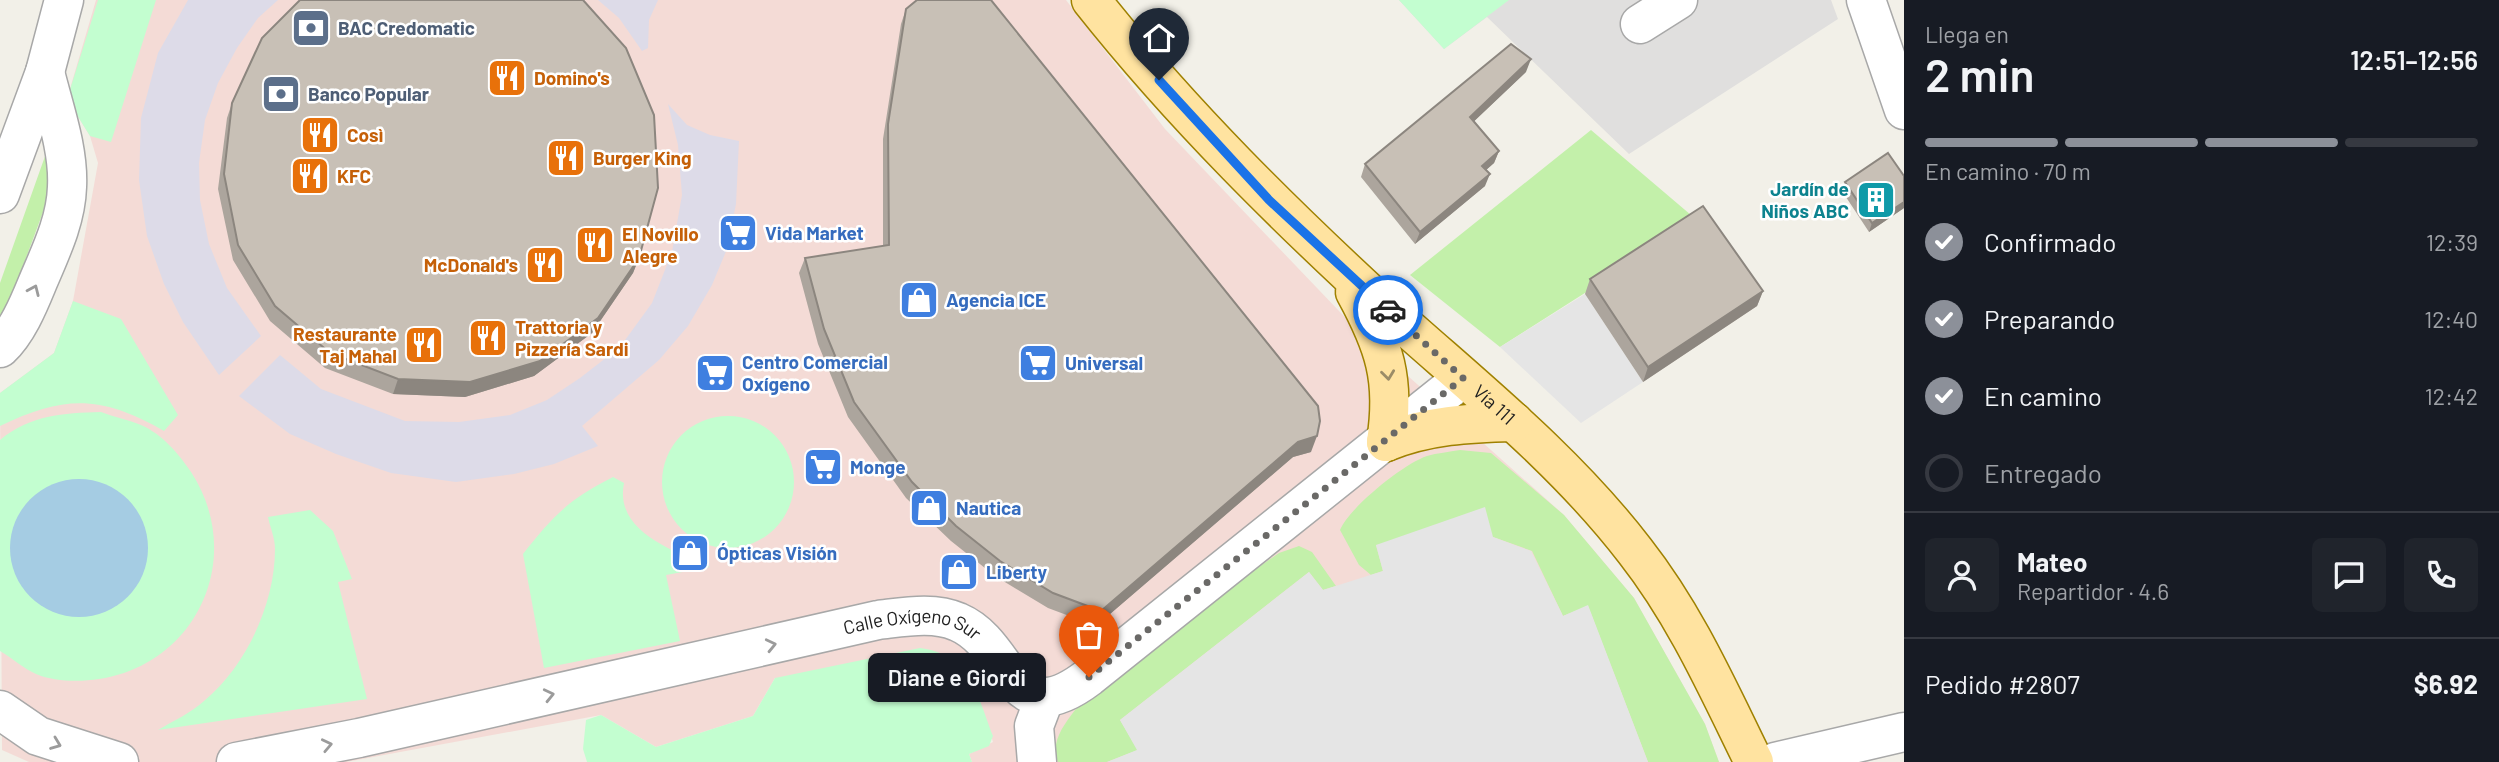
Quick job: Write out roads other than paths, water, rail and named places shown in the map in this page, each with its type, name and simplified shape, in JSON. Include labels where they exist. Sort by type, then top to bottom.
[{"type":"main road","name":"Vía 111","points":[[1091,0],[1195,122],[1269,200],[1561,464],[1657,580],[1688,627],[1754,762]]},
{"type":"main road","points":[[1342,268],[1377,333],[1388,369],[1391,411],[1386,442]]},
{"type":"main road","points":[[1386,442],[1414,431],[1440,426],[1514,422]]},
{"type":"street","points":[[0,194],[45,72],[64,0]]},
{"type":"street","points":[[1640,24],[1678,0]]},
{"type":"street","points":[[1866,0],[1904,110]]},
{"type":"street","points":[[0,348],[10,338],[44,269],[58,234],[67,188],[65,153],[45,72]]},
{"type":"street","points":[[1037,762],[1034,726],[1045,697],[1062,695],[1077,686],[1463,378]]},
{"type":"street","name":"Calle Oxígeno Sur","points":[[236,762],[359,738],[878,620],[911,616],[957,621],[974,631],[986,642],[1020,688],[1045,697]]},
{"type":"street","points":[[0,710],[38,737],[119,762]]},
{"type":"street","points":[[1775,762],[1904,732]]},
{"type":"water","points":[[79,479],[106,484],[128,499],[143,521],[148,548],[143,575],[128,597],[106,612],[79,617],[52,612],[30,597],[15,575],[10,548],[15,521],[30,499],[52,484]]},
{"type":"place","name":"BAC Credomatic","points":[[311,28]]},
{"type":"place","name":"Domino's","points":[[507,78]]},
{"type":"place","name":"Banco Popular","points":[[281,94]]},
{"type":"place","name":"Così","points":[[320,135]]},
{"type":"place","name":"Burger King","points":[[566,158]]},
{"type":"place","name":"KFC","points":[[310,176]]},
{"type":"place","name":"Jardín de Niños ABC","points":[[1876,200]]},
{"type":"place","name":"Vida Market","points":[[738,233]]},
{"type":"place","name":"El Novillo Alegre","points":[[595,245]]},
{"type":"place","name":"McDonald's","points":[[545,265]]},
{"type":"place","name":"Agencia ICE","points":[[919,300]]},
{"type":"place","name":"Trattoria y Pizzería Sardi","points":[[488,338]]},
{"type":"place","name":"Restaurante Taj Mahal","points":[[424,345]]},
{"type":"place","name":"Universal","points":[[1038,363]]},
{"type":"place","name":"Centro Comercial Oxígeno","points":[[715,373]]},
{"type":"place","name":"Monge","points":[[823,467]]},
{"type":"place","name":"Nautica","points":[[929,508]]},
{"type":"place","name":"Ópticas Visión","points":[[690,553]]},
{"type":"place","name":"Liberty","points":[[959,572]]},
{"type":"place","name":"Diane e Giordi","points":[[1089,677]]}]
